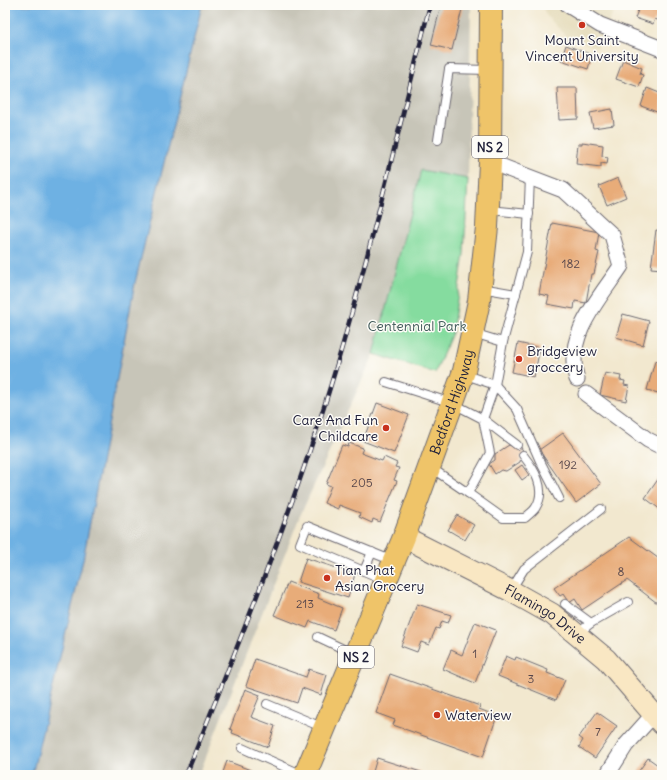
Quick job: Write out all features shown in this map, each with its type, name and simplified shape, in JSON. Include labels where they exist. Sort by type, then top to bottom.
[{"type":"main road","name":"Bedford Highway","points":[[304,775],[356,655],[404,537],[462,374],[472,333],[480,288],[488,210],[490,162],[491,5]]},
{"type":"street","points":[[568,5],[600,24],[662,49]]},
{"type":"street","points":[[490,162],[563,190],[612,235],[621,266],[580,328],[574,347],[573,367],[577,379]]},
{"type":"street","points":[[586,394],[648,440],[662,447]]},
{"type":"street","name":"Flamingo Drive","points":[[404,537],[511,591],[552,614],[584,629],[606,659],[657,720]]},
{"type":"street","points":[[607,775],[626,745],[657,720]]},
{"type":"lane","points":[[438,140],[449,69],[490,70]]},
{"type":"lane","points":[[468,493],[490,453],[483,419],[495,385],[503,342],[527,252],[530,177]]},
{"type":"lane","points":[[488,210],[529,214]]},
{"type":"lane","points":[[480,288],[516,294]]},
{"type":"lane","points":[[472,333],[503,342]]},
{"type":"lane","points":[[462,374],[495,385],[517,409],[559,498]]},
{"type":"lane","points":[[386,382],[452,403],[483,419],[517,445]]},
{"type":"lane","points":[[430,467],[504,518],[525,518],[536,506],[540,490],[534,468],[523,455]]},
{"type":"lane","points":[[511,591],[524,569],[601,509]]},
{"type":"lane","points":[[308,526],[372,552],[390,571],[364,572],[300,544],[308,526]]},
{"type":"lane","points":[[364,572],[372,552]]},
{"type":"lane","points":[[566,604],[584,629],[628,602]]},
{"type":"lane","points":[[318,637],[356,655]]},
{"type":"lane","points":[[267,704],[325,728]]},
{"type":"lane","points":[[242,748],[304,775]]},
{"type":"shaded area","points":[[202,5],[471,5],[468,179],[421,170],[374,354],[299,518],[199,775],[32,775],[83,560],[135,283]]},
{"type":"shaded area","name":"Mount Saint Vincent University","points":[[542,5],[617,5],[597,48],[566,36],[546,15]]},
{"type":"green space","name":"Centennial Park","points":[[421,170],[468,179],[464,254],[452,333],[435,373],[374,354]]},
{"type":"water","points":[[5,5],[202,5],[135,283],[83,560],[32,775],[5,775]]},
{"type":"building","points":[[441,5],[463,5],[452,50],[431,45]]},
{"type":"building","points":[[640,5],[645,5],[662,11],[660,21],[655,19],[653,24],[635,18]]},
{"type":"building","points":[[566,45],[592,55],[588,69],[561,60]]},
{"type":"building","points":[[623,60],[642,68],[640,74],[643,75],[639,87],[616,79]]},
{"type":"building","points":[[557,88],[577,88],[578,119],[559,120]]},
{"type":"building","points":[[647,88],[662,94],[662,114],[641,106]]},
{"type":"building","points":[[612,109],[614,125],[593,128],[590,113]]},
{"type":"building","points":[[582,142],[603,145],[602,156],[608,157],[607,164],[601,163],[601,167],[576,164],[578,144],[582,144]]},
{"type":"building","points":[[618,178],[626,197],[607,205],[599,186]]},
{"type":"building","points":[[552,223],[599,232],[596,251],[599,252],[594,274],[591,274],[586,303],[575,301],[574,309],[547,304],[549,296],[539,294]]},
{"type":"building","points":[[656,230],[662,231],[662,269],[651,268]]},
{"type":"building","points":[[623,314],[649,321],[643,345],[616,337]]},
{"type":"building","points":[[518,343],[540,348],[534,377],[512,372]]},
{"type":"building","points":[[655,361],[662,363],[662,394],[647,390]]},
{"type":"building","points":[[605,373],[621,376],[620,380],[625,381],[624,385],[629,386],[626,401],[600,395]]},
{"type":"building","name":"Care And Fun Childcare","points":[[377,403],[409,415],[394,453],[363,441]]},
{"type":"building","points":[[563,433],[601,484],[576,503],[539,450]]},
{"type":"building","points":[[349,443],[363,448],[361,453],[382,461],[384,457],[397,463],[395,467],[399,468],[394,480],[397,481],[380,522],[373,519],[372,523],[359,517],[360,513],[339,505],[338,509],[324,503],[331,486],[326,484],[342,445],[348,447]]},
{"type":"building","points":[[519,444],[525,454],[521,457],[520,462],[506,471],[501,470],[495,474],[489,464],[495,460],[495,454],[509,445],[514,447]]},
{"type":"building","points":[[522,465],[529,475],[522,480],[515,470]]},
{"type":"building","points":[[659,478],[662,480],[661,510],[645,498]]},
{"type":"building","points":[[457,515],[474,525],[465,540],[448,530]]},
{"type":"building","points":[[629,537],[662,561],[661,606],[627,580],[582,610],[575,599],[569,603],[563,594],[560,596],[554,588]]},
{"type":"building","name":"Tian Phat Asian Grocery","points":[[306,558],[355,574],[348,598],[298,582]]},
{"type":"building","points":[[288,582],[319,594],[318,598],[342,608],[334,630],[310,621],[307,628],[274,615]]},
{"type":"building","points":[[417,604],[451,615],[448,623],[442,621],[439,629],[436,628],[429,645],[421,642],[417,652],[401,646]]},
{"type":"building","points":[[475,622],[496,630],[475,683],[443,669],[451,650],[462,655]]},
{"type":"building","points":[[506,656],[515,660],[516,657],[548,670],[547,673],[565,680],[556,700],[498,676]]},
{"type":"building","points":[[255,659],[306,677],[309,669],[327,675],[321,695],[302,688],[297,703],[246,686]]},
{"type":"building","name":"Waterview","points":[[390,674],[480,706],[479,709],[497,716],[483,757],[393,725],[395,720],[376,713]]},
{"type":"building","points":[[245,689],[260,695],[251,717],[275,726],[268,747],[232,733],[233,730],[230,729]]},
{"type":"building","points":[[597,712],[617,726],[595,758],[579,747],[583,740],[579,737]]},
{"type":"building","points":[[377,758],[421,772],[420,775],[372,775]]},
{"type":"building","points":[[648,758],[662,768],[657,775],[636,775]]},
{"type":"building","points":[[227,761],[253,771],[252,775],[222,775]]},
{"type":"railway","points":[[186,775],[265,575],[319,423],[361,280],[430,5]]},
{"type":"place","name":"Mount Saint Vincent University","points":[[582,25]]},
{"type":"place","name":"Bridgeview groccery","points":[[519,359]]},
{"type":"place","name":"Care And Fun Childcare","points":[[386,428]]},
{"type":"place","name":"Tian Phat Asian Grocery","points":[[327,578]]},
{"type":"place","name":"Waterview","points":[[437,715]]}]
